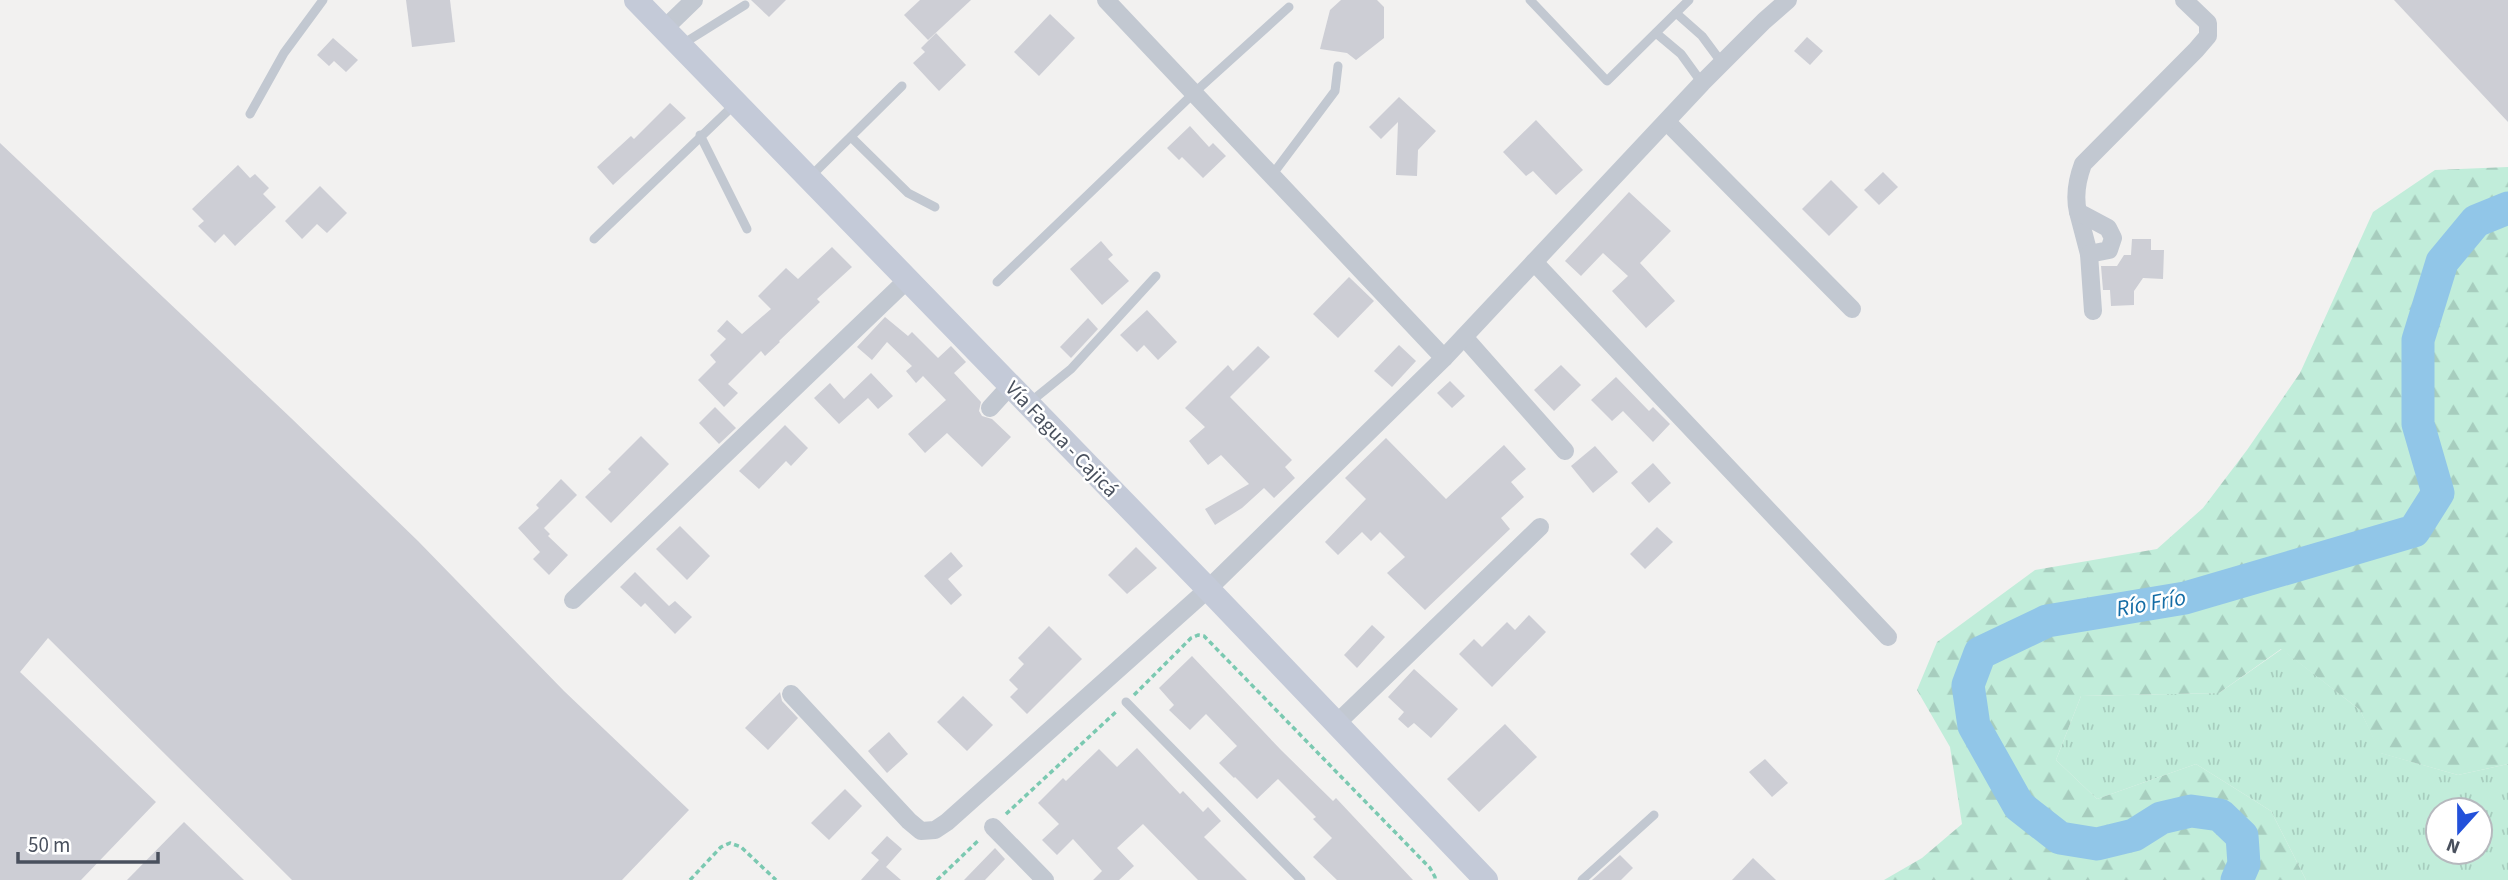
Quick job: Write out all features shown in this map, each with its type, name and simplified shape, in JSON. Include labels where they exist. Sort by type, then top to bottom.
[{"type":"street","name":"Vía Fagua - Cajicá","points":[[636,0],[1209,589],[1479,877]]},
{"type":"street","points":[[672,37],[694,0]]},
{"type":"street","points":[[1106,0],[1444,358]]},
{"type":"street","points":[[791,694],[921,831],[935,830],[947,822],[1209,589],[1444,358],[1702,83],[1763,21],[1788,0]]},
{"type":"street","points":[[2093,311],[2089,254],[2075,200],[2078,177],[2083,164],[2207,36],[2208,23],[2184,0]]},
{"type":"street","points":[[1667,122],[1852,309]]},
{"type":"street","points":[[2078,212],[2108,228],[2113,238],[2109,250],[2089,254]]},
{"type":"street","points":[[1534,262],[1888,637]]},
{"type":"street","points":[[573,600],[907,280]]},
{"type":"street","points":[[1464,337],[1565,451]]},
{"type":"street","points":[[990,408],[1010,386]]},
{"type":"street","points":[[1336,723],[1540,527]]},
{"type":"street","points":[[993,827],[1045,880]]},
{"type":"lane","points":[[250,114],[284,53],[323,0]]},
{"type":"lane","points":[[1530,0],[1607,81],[1689,0]]},
{"type":"lane","points":[[672,37],[745,5]]},
{"type":"lane","points":[[997,282],[1195,92],[1289,7]]},
{"type":"lane","points":[[1676,13],[1702,36],[1722,63]]},
{"type":"lane","points":[[1656,33],[1681,54],[1702,83]]},
{"type":"lane","points":[[1272,175],[1335,92],[1338,65]]},
{"type":"lane","points":[[809,179],[902,86]]},
{"type":"lane","points":[[594,239],[736,103]]},
{"type":"lane","points":[[700,135],[747,229]]},
{"type":"lane","points":[[850,137],[908,193],[935,206]]},
{"type":"lane","points":[[1027,404],[1071,369],[1110,330],[1156,276]]},
{"type":"lane","points":[[1126,702],[1301,880]]},
{"type":"lane","points":[[1582,880],[1654,815]]},
{"type":"path","points":[[690,880],[721,847],[730,843],[741,847],[776,880]]},
{"type":"green space","points":[[2508,167],[2508,764],[2458,775],[2380,753],[2360,710],[2281,649],[2219,693],[2081,696],[2056,760],[2097,799],[2196,764],[2271,811],[2306,880],[1884,880],[1922,858],[1962,824],[1950,747],[1917,690],[1937,642],[2035,570],[2157,549],[2203,508],[2300,373],[2373,212],[2435,170]]},
{"type":"green space","points":[[2282,649],[2360,710],[2381,753],[2458,775],[2508,764],[2508,880],[2306,880],[2271,811],[2196,764],[2097,799],[2056,760],[2081,696],[2219,693]]},
{"type":"building","points":[[406,0],[450,0],[455,42],[412,47]]},
{"type":"building","points":[[751,0],[786,0],[769,17]]},
{"type":"building","points":[[920,0],[971,0],[928,40],[904,15]]},
{"type":"building","points":[[1341,0],[1377,0],[1384,7],[1384,38],[1356,60],[1347,53],[1320,49],[1330,10]]},
{"type":"building","points":[[2394,0],[2508,0],[2508,122]]},
{"type":"building","points":[[1050,14],[1075,38],[1039,76],[1014,52]]},
{"type":"building","points":[[936,33],[966,65],[939,91],[913,63],[925,52],[921,48]]},
{"type":"building","points":[[1807,37],[1823,51],[1810,65],[1794,51]]},
{"type":"building","points":[[333,38],[358,60],[346,72],[334,61],[329,66],[317,55]]},
{"type":"building","points":[[1399,97],[1436,131],[1418,150],[1417,176],[1396,175],[1398,122],[1381,139],[1369,127]]},
{"type":"building","points":[[670,103],[686,118],[613,185],[597,167],[631,136],[634,139]]},
{"type":"building","points":[[1536,120],[1583,170],[1556,195],[1533,171],[1526,176],[1503,152]]},
{"type":"building","points":[[1190,126],[1209,147],[1213,143],[1226,156],[1203,178],[1182,157],[1179,160],[1167,148]]},
{"type":"building","points":[[0,143],[291,418],[418,541],[564,691],[689,810],[622,880],[292,880],[48,638],[20,672],[156,802],[81,880],[0,880]]},
{"type":"building","points":[[238,165],[250,178],[255,174],[269,188],[263,194],[276,207],[235,246],[224,234],[215,243],[198,226],[204,221],[192,209]]},
{"type":"building","points":[[1883,172],[1898,187],[1879,205],[1864,190]]},
{"type":"building","points":[[1831,180],[1858,207],[1829,236],[1802,209]]},
{"type":"building","points":[[320,186],[347,213],[327,233],[317,224],[302,239],[285,221]]},
{"type":"building","points":[[1629,192],[1671,231],[1640,263],[1675,301],[1646,328],[1612,291],[1628,276],[1603,253],[1581,276],[1565,261]]},
{"type":"building","points":[[2132,239],[2151,239],[2151,250],[2164,250],[2163,279],[2143,278],[2134,291],[2134,305],[2111,306],[2110,290],[2103,290],[2101,266],[2117,266],[2124,255],[2131,255]]},
{"type":"building","points":[[1101,241],[1113,255],[1108,259],[1129,281],[1102,305],[1070,269]]},
{"type":"building","points":[[832,247],[852,267],[817,299],[820,302],[780,342],[765,356],[761,351],[728,384],[738,393],[724,407],[698,380],[716,362],[710,355],[726,339],[717,331],[727,320],[742,334],[771,309],[758,296],[786,268],[798,279]]},
{"type":"building","points":[[1349,277],[1374,301],[1338,338],[1313,314]]},
{"type":"building","points":[[1147,310],[1177,342],[1158,360],[1144,345],[1137,352],[1120,335]]},
{"type":"building","points":[[885,317],[908,336],[912,332],[938,358],[951,346],[966,362],[954,373],[981,402],[979,411],[982,416],[992,419],[1011,437],[982,467],[947,433],[925,453],[908,434],[946,400],[923,376],[916,383],[906,371],[912,366],[887,342],[872,360],[857,347]]},
{"type":"building","points":[[1088,318],[1098,329],[1071,358],[1060,347]]},
{"type":"building","points":[[1399,345],[1416,361],[1392,387],[1374,371]]},
{"type":"building","points":[[1258,346],[1270,357],[1230,397],[1292,460],[1285,467],[1295,478],[1274,498],[1264,488],[1242,508],[1215,525],[1205,509],[1249,484],[1221,455],[1208,465],[1189,441],[1205,427],[1185,408],[1228,365],[1233,371]]},
{"type":"building","points":[[1561,365],[1581,385],[1554,411],[1534,390]]},
{"type":"building","points":[[871,373],[893,396],[878,409],[868,398],[839,424],[814,398],[830,383],[844,399]]},
{"type":"building","points":[[1616,377],[1649,411],[1653,407],[1670,424],[1653,442],[1623,411],[1612,421],[1591,400]]},
{"type":"building","points":[[1450,381],[1465,396],[1452,408],[1437,393]]},
{"type":"building","points":[[715,407],[736,428],[719,444],[699,423]]},
{"type":"building","points":[[785,425],[808,448],[791,466],[786,461],[759,489],[739,471]]},
{"type":"building","points":[[641,436],[669,464],[611,523],[585,497],[611,472],[608,469]]},
{"type":"building","points":[[1386,438],[1446,499],[1504,445],[1526,469],[1511,482],[1524,497],[1501,518],[1510,529],[1425,610],[1387,573],[1405,557],[1380,532],[1371,541],[1362,532],[1338,555],[1325,542],[1366,499],[1345,478]]},
{"type":"building","points":[[1595,446],[1618,472],[1593,493],[1571,466]]},
{"type":"building","points":[[1653,463],[1671,483],[1649,503],[1631,483]]},
{"type":"building","points":[[561,479],[577,495],[544,528],[550,534],[548,536],[568,555],[549,575],[533,559],[540,552],[518,528],[539,508],[536,505]]},
{"type":"building","points":[[680,526],[710,556],[687,580],[656,549]]},
{"type":"building","points":[[1657,527],[1673,542],[1645,569],[1630,554]]},
{"type":"building","points":[[1136,547],[1157,568],[1127,594],[1108,575]]},
{"type":"building","points":[[951,552],[963,566],[948,579],[962,595],[951,605],[924,576]]},
{"type":"building","points":[[635,572],[669,606],[675,601],[692,617],[675,634],[645,603],[641,607],[620,587]]},
{"type":"building","points":[[1529,615],[1546,632],[1492,687],[1459,654],[1474,639],[1482,647],[1507,622],[1515,630]]},
{"type":"building","points":[[1372,625],[1385,637],[1357,668],[1344,655]]},
{"type":"building","points":[[1049,626],[1082,659],[1027,714],[1010,697],[1018,689],[1009,680],[1024,664],[1018,658]]},
{"type":"building","points":[[1192,656],[1281,750],[1333,801],[1336,798],[1413,880],[1337,880],[1313,857],[1332,838],[1313,819],[1316,817],[1278,779],[1257,799],[1219,763],[1237,746],[1206,714],[1190,730],[1169,710],[1174,705],[1159,688]]},
{"type":"building","points":[[1414,669],[1458,709],[1431,738],[1414,723],[1408,728],[1398,719],[1404,712],[1388,697]]},
{"type":"building","points":[[780,692],[782,701],[798,718],[768,750],[745,728]]},
{"type":"building","points":[[963,696],[993,725],[967,751],[937,722]]},
{"type":"building","points":[[1505,724],[1537,757],[1479,812],[1447,779]]},
{"type":"building","points":[[889,732],[908,754],[887,773],[868,751]]},
{"type":"building","points":[[1137,748],[1180,794],[1183,791],[1203,812],[1208,807],[1221,821],[1204,837],[1247,880],[1198,880],[1143,824],[1117,848],[1134,866],[1119,880],[1093,880],[1102,871],[1073,839],[1057,855],[1042,840],[1059,824],[1038,803],[1063,778],[1066,781],[1099,749],[1117,767]]},
{"type":"building","points":[[1765,759],[1788,783],[1772,797],[1749,772]]},
{"type":"building","points":[[845,789],[862,806],[829,840],[811,823]]},
{"type":"building","points":[[184,822],[244,880],[127,880]]},
{"type":"building","points":[[887,836],[902,849],[886,867],[901,880],[861,880],[879,860],[871,853]]},
{"type":"building","points":[[995,848],[1005,859],[985,880],[964,880]]},
{"type":"building","points":[[1620,855],[1633,868],[1621,880],[1592,880]]},
{"type":"building","points":[[1753,858],[1776,880],[1732,880]]},
{"type":"waterway","name":"Río Frío","points":[[2237,880],[2244,864],[2242,836],[2220,815],[2191,811],[2161,818],[2134,835],[2097,844],[2060,838],[2019,806],[1974,726],[1968,685],[1980,653],[2047,621],[2185,598],[2414,531],[2438,493],[2418,424],[2418,340],[2442,262],[2476,221],[2508,208]]}]
